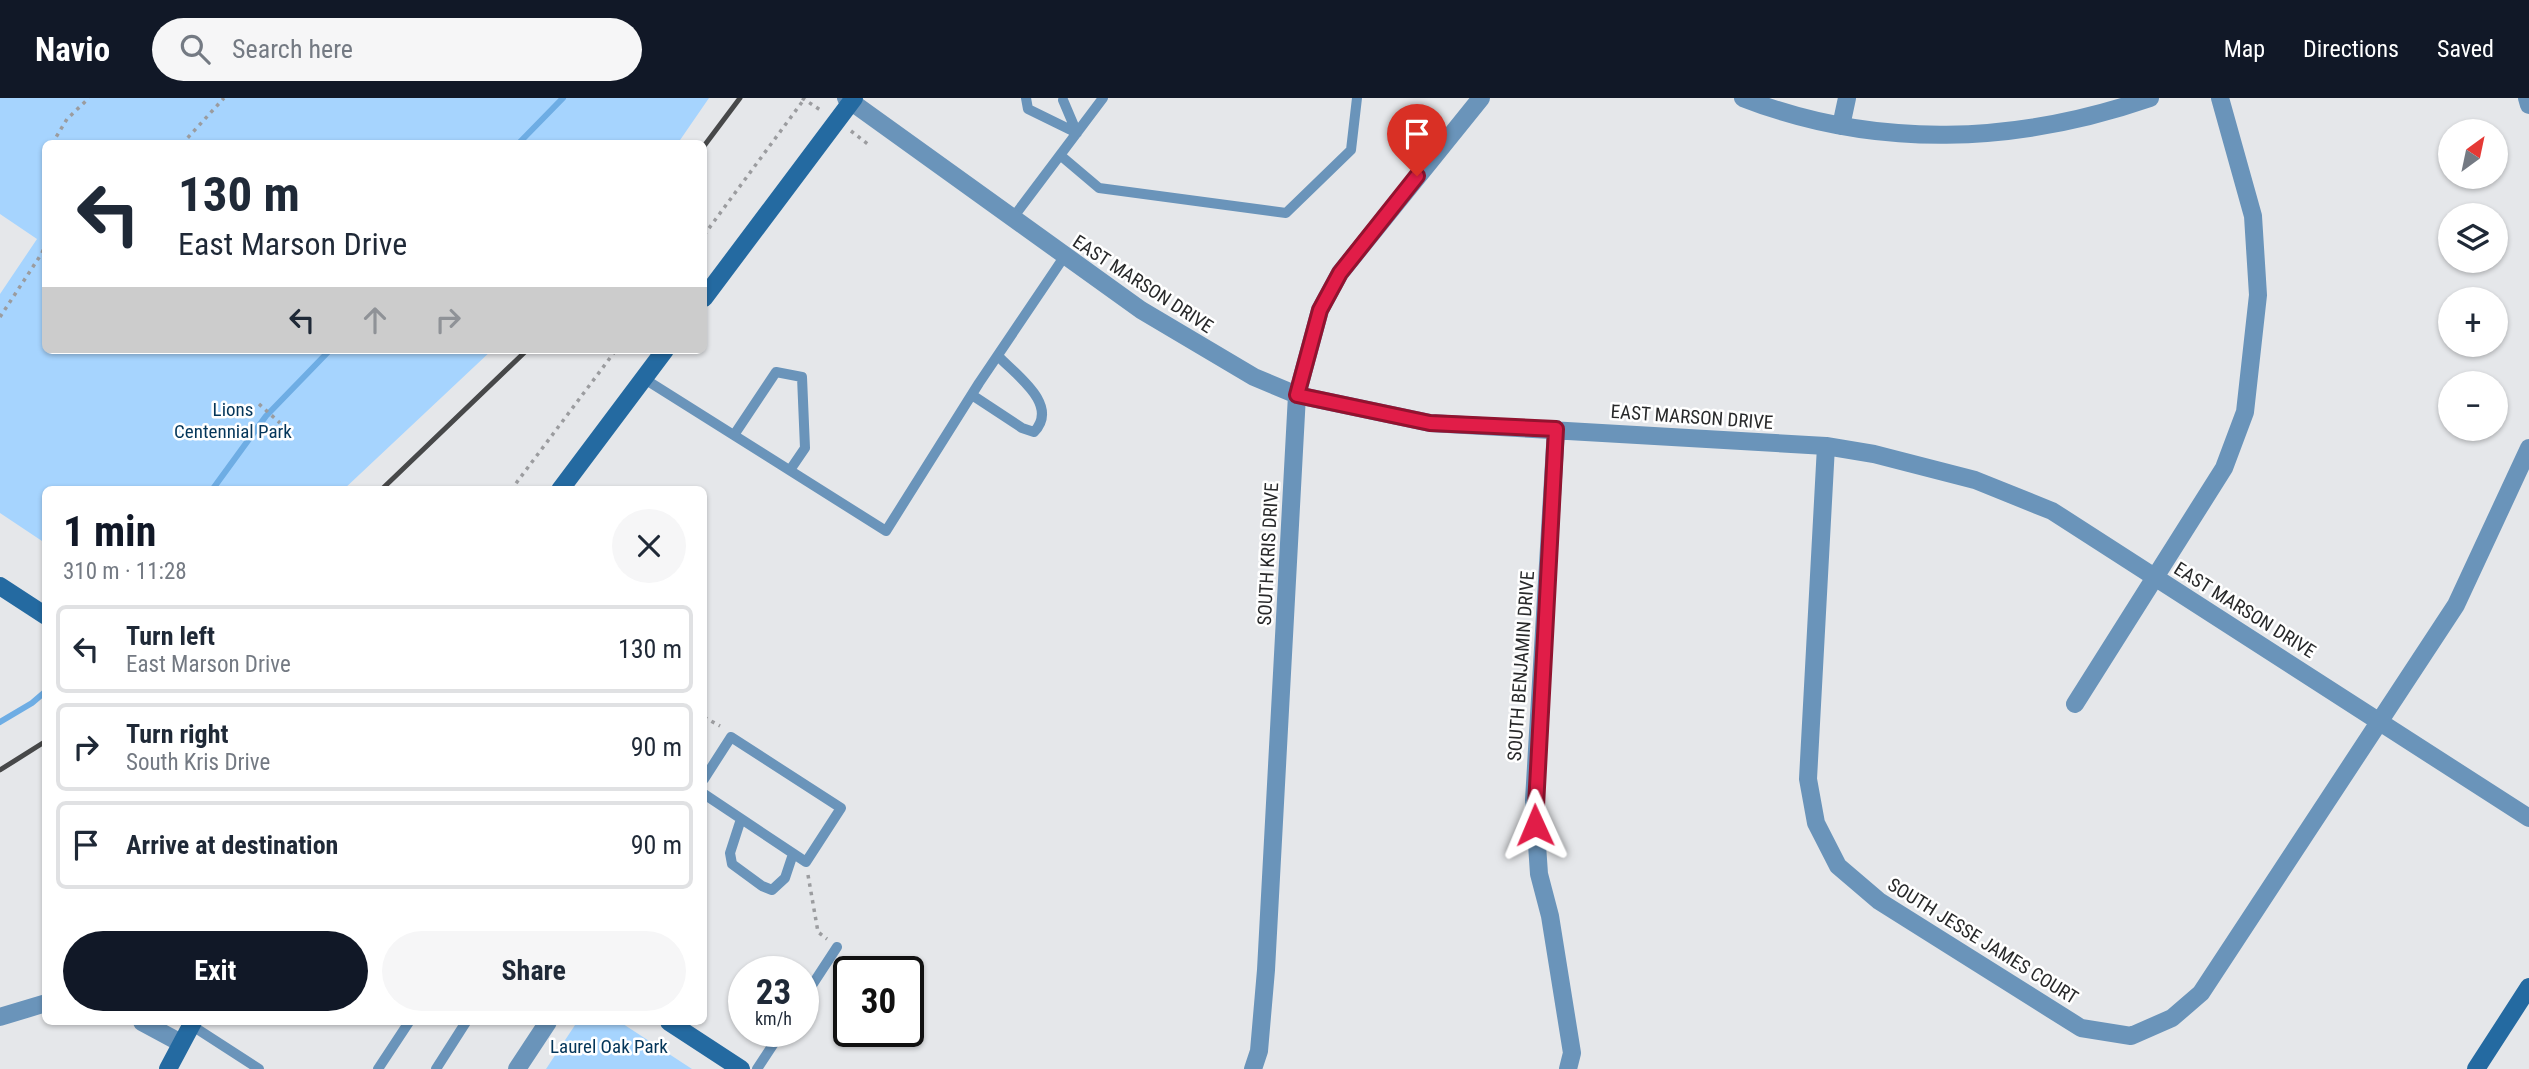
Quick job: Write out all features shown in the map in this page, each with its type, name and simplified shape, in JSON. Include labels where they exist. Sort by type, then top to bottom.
[{"type":"main road","points":[[707,294],[850,99]]},
{"type":"main road","points":[[563,486],[662,354]]},
{"type":"main road","points":[[0,586],[42,613]]},
{"type":"main road","points":[[2476,1069],[2529,987]]},
{"type":"main road","points":[[168,1069],[191,1025]]},
{"type":"main road","points":[[674,1025],[741,1069]]},
{"type":"street","name":"SOUTH KRIS DRIVE","points":[[1253,1069],[1259,1051],[1266,970],[1297,395],[1320,310],[1340,273],[1481,98]]},
{"type":"street","points":[[1743,98],[1772,109],[1841,126],[1937,136],[2020,132],[2100,115],[2150,98]]},
{"type":"street","points":[[1841,126],[1847,98]]},
{"type":"street","points":[[2075,704],[2224,468],[2245,412],[2258,295],[2253,216],[2220,98]]},
{"type":"street","points":[[2527,98],[2529,105]]},
{"type":"street","name":"EAST MARSON DRIVE","points":[[850,99],[1064,257],[1198,346],[1254,377],[1297,395],[1430,423],[1825,446],[1874,454],[1975,480],[2052,510],[2529,818]]},
{"type":"street","name":"SOUTH BENJAMIN DRIVE","points":[[1556,429],[1534,800],[1539,874],[1550,915],[1572,1053],[1568,1069]]},
{"type":"street","name":"SOUTH JESSE JAMES COURT","points":[[1825,446],[1808,779],[1816,823],[1838,866],[1878,901],[2081,1028],[2131,1037],[2172,1018],[2201,993],[2379,719],[2456,606],[2529,448]]},
{"type":"street","points":[[0,1017],[42,1004]]},
{"type":"street","points":[[148,1025],[181,1043]]},
{"type":"street","points":[[517,1069],[546,1025]]},
{"type":"lane","points":[[1026,98],[1028,109],[1077,133]]},
{"type":"lane","points":[[1012,219],[1103,98]]},
{"type":"lane","points":[[1060,155],[1099,188],[1286,213],[1351,150],[1356,98]]},
{"type":"lane","points":[[1063,100],[1077,133]]},
{"type":"lane","points":[[643,378],[886,531],[1064,257]]},
{"type":"lane","points":[[972,395],[1022,428],[1034,432],[1042,423],[1044,408],[1033,392],[998,356]]},
{"type":"lane","points":[[734,435],[776,372],[802,377],[805,449],[790,470]]},
{"type":"lane","points":[[707,774],[730,737],[841,808],[806,862],[707,796]]},
{"type":"lane","points":[[741,819],[730,853],[732,864],[762,886],[772,890],[785,878],[793,854]]},
{"type":"lane","points":[[819,975],[837,947]]},
{"type":"lane","points":[[193,1025],[259,1069]]},
{"type":"lane","points":[[378,1069],[407,1025]]},
{"type":"lane","points":[[436,1069],[464,1025]]},
{"type":"lane","points":[[757,1069],[771,1047]]},
{"type":"path","points":[[54,140],[67,119],[89,98]]},
{"type":"path","points":[[186,140],[224,98]]},
{"type":"path","points":[[707,231],[805,98]]},
{"type":"path","points":[[0,317],[42,255]]},
{"type":"path","points":[[514,486],[613,354]]},
{"type":"path","points":[[259,404],[280,423]]},
{"type":"path","points":[[806,862],[818,932],[837,947]]},
{"type":"green space","name":"Lions Centennial Park","points":[[0,98],[709,98],[680,140],[42,140],[42,354],[488,354],[347,486],[42,486],[42,541],[0,513],[0,294],[37,239],[0,214]]},
{"type":"green space","name":"Laurel Oak Park","points":[[575,1025],[625,1025],[692,1069],[546,1069]]},
{"type":"waterway","points":[[522,140],[563,98]]},
{"type":"waterway","points":[[215,486],[266,416],[326,354]]},
{"type":"waterway","points":[[0,722],[42,694]]},
{"type":"railway","points":[[707,142],[740,98]]},
{"type":"railway","points":[[385,486],[523,354]]},
{"type":"railway","points":[[0,770],[42,744]]},
{"type":"route","points":[[1417,176],[1340,273],[1320,310],[1297,395],[1430,423],[1556,429],[1534,800],[1535,825]]}]
